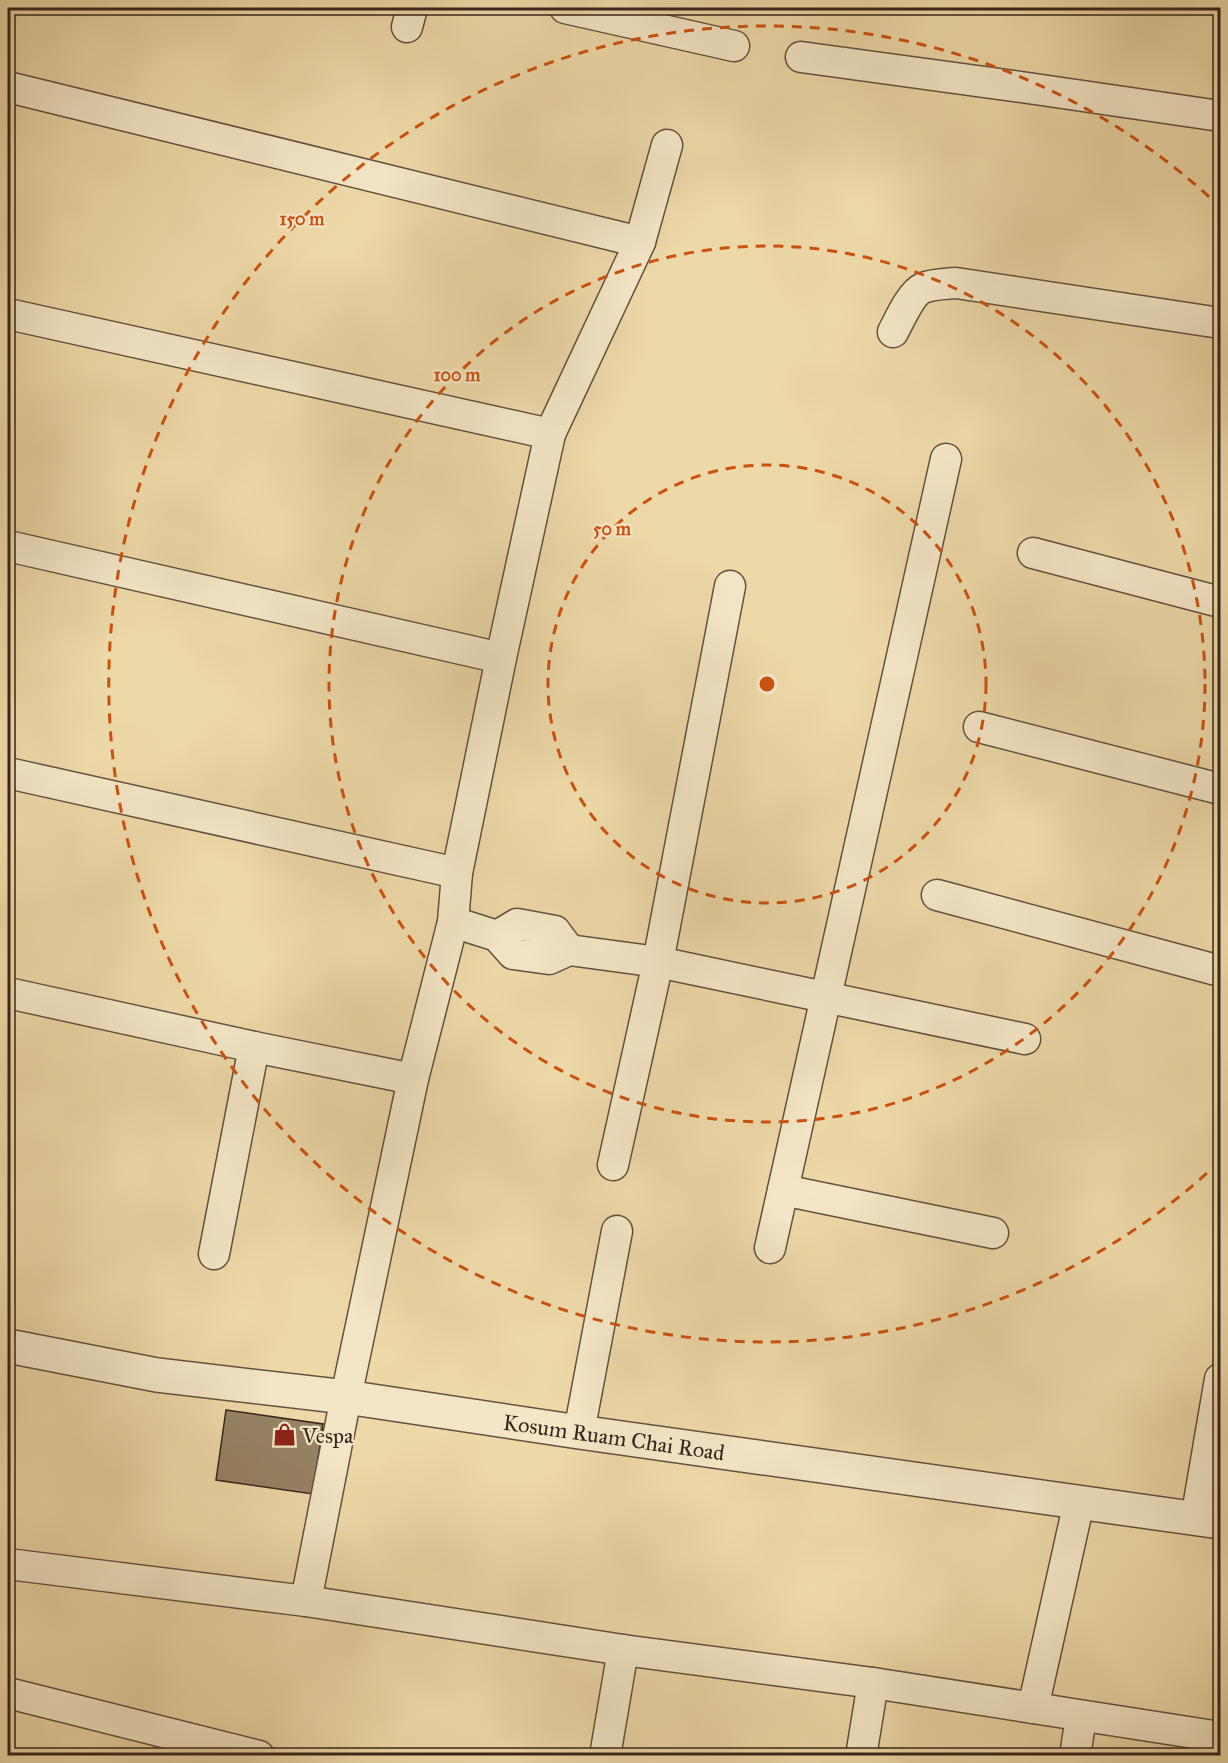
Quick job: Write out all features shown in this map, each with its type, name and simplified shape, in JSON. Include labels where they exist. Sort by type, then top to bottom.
[{"type":"street","points":[[565,8],[734,46]]},
{"type":"street","points":[[801,57],[1221,116]]},
{"type":"street","points":[[8,87],[640,242]]},
{"type":"street","points":[[306,1601],[413,1079],[453,922],[457,873],[550,434],[640,242],[667,145]]},
{"type":"street","points":[[893,332],[920,289],[956,283],[1221,323]]},
{"type":"street","points":[[8,314],[550,434]]},
{"type":"street","points":[[770,1248],[946,459]]},
{"type":"street","points":[[8,546],[501,658]]},
{"type":"street","points":[[1034,553],[1221,603]]},
{"type":"street","points":[[613,1165],[658,962],[730,586]]},
{"type":"street","points":[[979,727],[1221,789]]},
{"type":"street","points":[[8,773],[457,873]]},
{"type":"street","points":[[937,895],[1221,971]]},
{"type":"street","points":[[453,922],[497,936],[513,954],[549,959],[568,950],[658,962],[1025,1039]]},
{"type":"street","points":[[8,993],[413,1079]]},
{"type":"street","points":[[214,1254],[254,1047]]},
{"type":"street","points":[[783,1190],[993,1233]]},
{"type":"street","points":[[579,1432],[617,1232]]},
{"type":"street","name":"Kosum Ruam Chai Road","points":[[8,1346],[157,1375],[346,1397],[1208,1520]]},
{"type":"street","points":[[1208,1520],[1220,1388]]},
{"type":"street","points":[[1034,1708],[1079,1502]]},
{"type":"street","points":[[8,1564],[306,1601],[623,1650],[873,1683],[1221,1737]]},
{"type":"street","points":[[605,1755],[623,1650]]},
{"type":"street","points":[[861,1755],[873,1683]]},
{"type":"street","points":[[8,1693],[259,1755]]},
{"type":"street","points":[[1075,1755],[1081,1717]]},
{"type":"building","points":[[226,1410],[323,1424],[313,1494],[216,1480]]},
{"type":"place","name":"Vespa","points":[[284,1435]]}]
